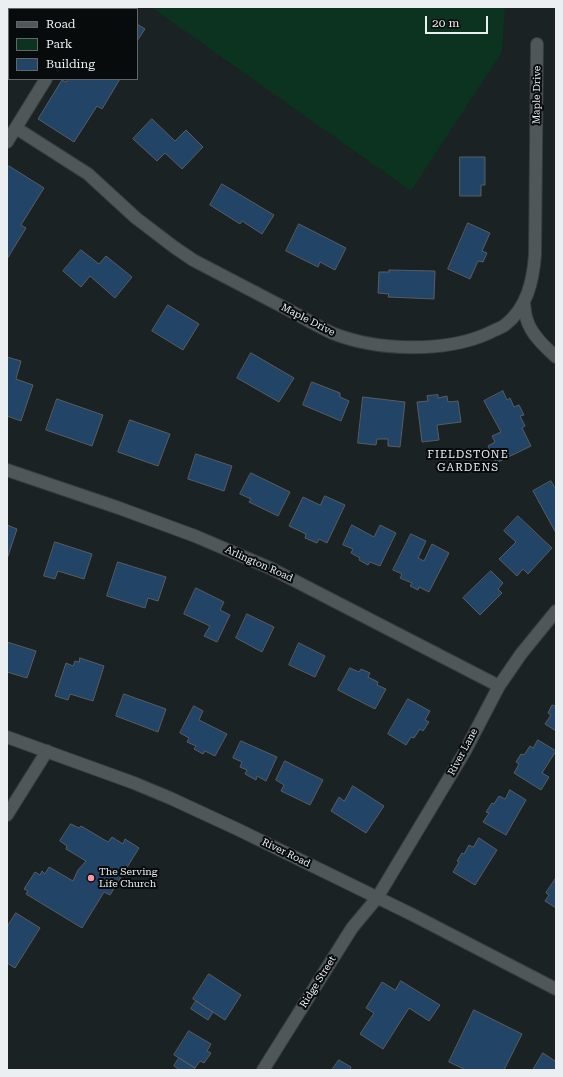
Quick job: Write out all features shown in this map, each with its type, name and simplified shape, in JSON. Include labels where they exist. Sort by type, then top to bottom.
[{"type":"street","name":"Maple Drive","points":[[16,128],[88,174],[136,218],[193,260],[332,332],[360,342],[387,346],[420,347],[450,343],[479,337],[505,325],[524,304],[534,273],[537,44]]},
{"type":"street","points":[[7,142],[45,80]]},
{"type":"street","points":[[524,304],[527,321],[535,335],[556,357]]},
{"type":"street","name":"Arlington Road","points":[[7,470],[195,536],[270,568],[500,686]]},
{"type":"street","name":"River Lane","points":[[377,898],[457,765],[500,686],[521,654],[556,611]]},
{"type":"street","name":"River Road","points":[[7,737],[134,783],[170,798],[237,829],[377,898],[556,989]]},
{"type":"street","points":[[7,815],[47,751]]},
{"type":"street","name":"Ridge Street","points":[[263,1070],[352,928],[377,898]]},
{"type":"green space","points":[[151,7],[505,7],[502,52],[411,191]]},
{"type":"building","points":[[7,7],[33,7],[8,8],[8,37]]},
{"type":"building","points":[[138,25],[145,29],[138,40]]},
{"type":"building","points":[[62,80],[66,82],[67,80],[119,80],[102,109],[97,106],[74,142],[38,119]]},
{"type":"building","points":[[152,119],[175,141],[186,130],[203,147],[182,169],[165,153],[157,161],[133,139]]},
{"type":"building","points":[[460,157],[485,157],[485,185],[481,185],[481,196],[460,196]]},
{"type":"building","points":[[9,166],[44,188],[21,225],[26,228],[7,259],[7,168]]},
{"type":"building","points":[[222,184],[274,215],[262,234],[242,221],[240,224],[210,205]]},
{"type":"building","points":[[468,223],[490,233],[482,251],[487,253],[483,262],[478,261],[470,279],[448,269]]},
{"type":"building","points":[[299,224],[346,248],[335,270],[320,262],[318,267],[286,251]]},
{"type":"building","points":[[81,250],[99,264],[106,256],[132,277],[115,298],[90,276],[81,287],[63,271]]},
{"type":"building","points":[[389,270],[435,271],[434,299],[388,297],[389,294],[378,293],[379,272],[389,272]]},
{"type":"building","points":[[168,305],[199,324],[183,350],[152,331]]},
{"type":"building","points":[[251,353],[294,378],[279,402],[237,378]]},
{"type":"building","points":[[7,357],[21,361],[16,379],[33,385],[21,421],[7,416]]},
{"type":"building","points":[[312,382],[340,393],[340,397],[349,401],[341,421],[303,405]]},
{"type":"building","points":[[503,391],[507,400],[510,398],[514,407],[519,405],[524,415],[520,416],[525,426],[522,428],[531,446],[496,463],[488,446],[495,442],[492,436],[501,432],[484,401]]},
{"type":"building","points":[[438,395],[438,398],[447,396],[448,402],[458,401],[461,422],[437,425],[439,440],[422,442],[417,402],[428,401],[427,396]]},
{"type":"building","points":[[363,397],[405,402],[400,447],[388,446],[388,439],[377,439],[376,445],[358,443]]},
{"type":"building","points":[[57,399],[103,415],[92,446],[46,430]]},
{"type":"building","points":[[130,420],[170,434],[158,466],[118,452]]},
{"type":"building","points":[[196,454],[232,466],[224,491],[188,479]]},
{"type":"building","points":[[251,473],[290,492],[278,516],[249,502],[251,499],[240,494]]},
{"type":"building","points":[[551,481],[556,488],[556,533],[533,491]]},
{"type":"building","points":[[325,496],[345,505],[327,543],[319,539],[317,543],[305,538],[306,534],[289,526],[303,497],[320,505]]},
{"type":"building","points":[[518,516],[552,548],[528,574],[523,569],[517,576],[499,559],[516,542],[504,531]]},
{"type":"building","points":[[7,525],[17,529],[7,559]]},
{"type":"building","points":[[352,525],[374,537],[380,525],[396,533],[380,566],[370,562],[368,565],[359,560],[360,558],[351,553],[353,549],[343,545]]},
{"type":"building","points":[[411,534],[426,541],[418,558],[424,561],[432,544],[449,553],[429,592],[419,587],[418,590],[410,586],[412,583],[400,578],[402,574],[393,570]]},
{"type":"building","points":[[55,542],[92,554],[84,579],[58,571],[55,579],[44,576]]},
{"type":"building","points":[[118,562],[166,577],[158,601],[148,598],[145,608],[107,596]]},
{"type":"building","points":[[491,571],[503,583],[498,589],[502,593],[480,615],[463,598]]},
{"type":"building","points":[[196,588],[224,602],[220,610],[230,615],[217,642],[204,636],[210,626],[184,614]]},
{"type":"building","points":[[247,614],[274,627],[262,652],[236,638]]},
{"type":"building","points":[[7,642],[36,651],[27,678],[7,672]]},
{"type":"building","points":[[299,643],[325,656],[315,677],[289,665]]},
{"type":"building","points":[[80,658],[104,666],[93,701],[70,694],[68,700],[55,696],[66,663],[73,666],[75,661],[79,662]]},
{"type":"building","points":[[350,668],[359,672],[361,669],[370,673],[368,677],[378,682],[377,685],[386,689],[375,709],[338,690]]},
{"type":"building","points":[[124,694],[166,709],[158,732],[116,716]]},
{"type":"building","points":[[408,699],[430,711],[425,720],[429,722],[423,731],[420,729],[414,738],[411,737],[406,745],[388,734]]},
{"type":"building","points":[[556,704],[556,731],[545,724],[551,715],[548,713],[552,705],[555,706]]},
{"type":"building","points":[[194,706],[203,711],[199,720],[227,734],[215,756],[205,751],[203,754],[194,749],[196,746],[187,742],[189,738],[180,733]]},
{"type":"building","points":[[538,740],[556,751],[542,773],[549,777],[541,790],[514,773],[519,764],[516,762],[521,754],[524,755],[530,746],[533,748]]},
{"type":"building","points":[[241,741],[277,757],[266,781],[257,776],[256,780],[245,774],[247,770],[240,767],[242,762],[233,758]]},
{"type":"building","points":[[285,761],[323,780],[310,805],[281,791],[284,785],[276,780]]},
{"type":"building","points":[[353,786],[384,806],[366,833],[331,811],[339,797],[344,801]]},
{"type":"building","points":[[510,790],[526,800],[506,835],[483,822],[489,813],[486,812],[492,803],[494,804],[499,796],[505,799]]},
{"type":"building","points":[[71,824],[79,828],[81,826],[108,842],[112,837],[123,844],[125,839],[139,848],[110,895],[104,892],[82,928],[26,894],[28,891],[24,889],[35,872],[40,875],[42,871],[45,874],[49,867],[73,881],[78,870],[86,861],[66,849],[67,846],[60,841]]},
{"type":"building","points":[[479,838],[497,850],[475,885],[453,872],[462,853],[464,854],[469,845],[473,847]]},
{"type":"building","points":[[556,878],[556,908],[545,901],[549,895],[546,893]]},
{"type":"building","points":[[16,913],[40,928],[15,968],[7,963],[7,927]]},
{"type":"building","points":[[209,974],[241,995],[225,1020],[193,999]]},
{"type":"building","points":[[401,981],[440,1005],[429,1021],[409,1008],[383,1049],[360,1034],[374,1013],[366,1008],[382,982],[395,990]]},
{"type":"building","points":[[196,1001],[213,1012],[208,1020],[191,1009]]},
{"type":"building","points":[[474,1010],[522,1034],[504,1070],[466,1070],[449,1062]]},
{"type":"building","points":[[189,1031],[211,1044],[207,1051],[211,1053],[204,1063],[200,1061],[195,1068],[174,1055]]},
{"type":"building","points":[[543,1053],[555,1061],[556,1060],[556,1070],[533,1070]]},
{"type":"building","points":[[179,1058],[195,1068],[194,1070],[180,1070],[174,1066]]},
{"type":"building","points":[[339,1060],[351,1067],[350,1070],[332,1070]]},
{"type":"place","name":"The Serving Life Church","points":[[91,878]]},
{"type":"district","name":"FIELDSTONE GARDENS","points":[[468,461]]}]
